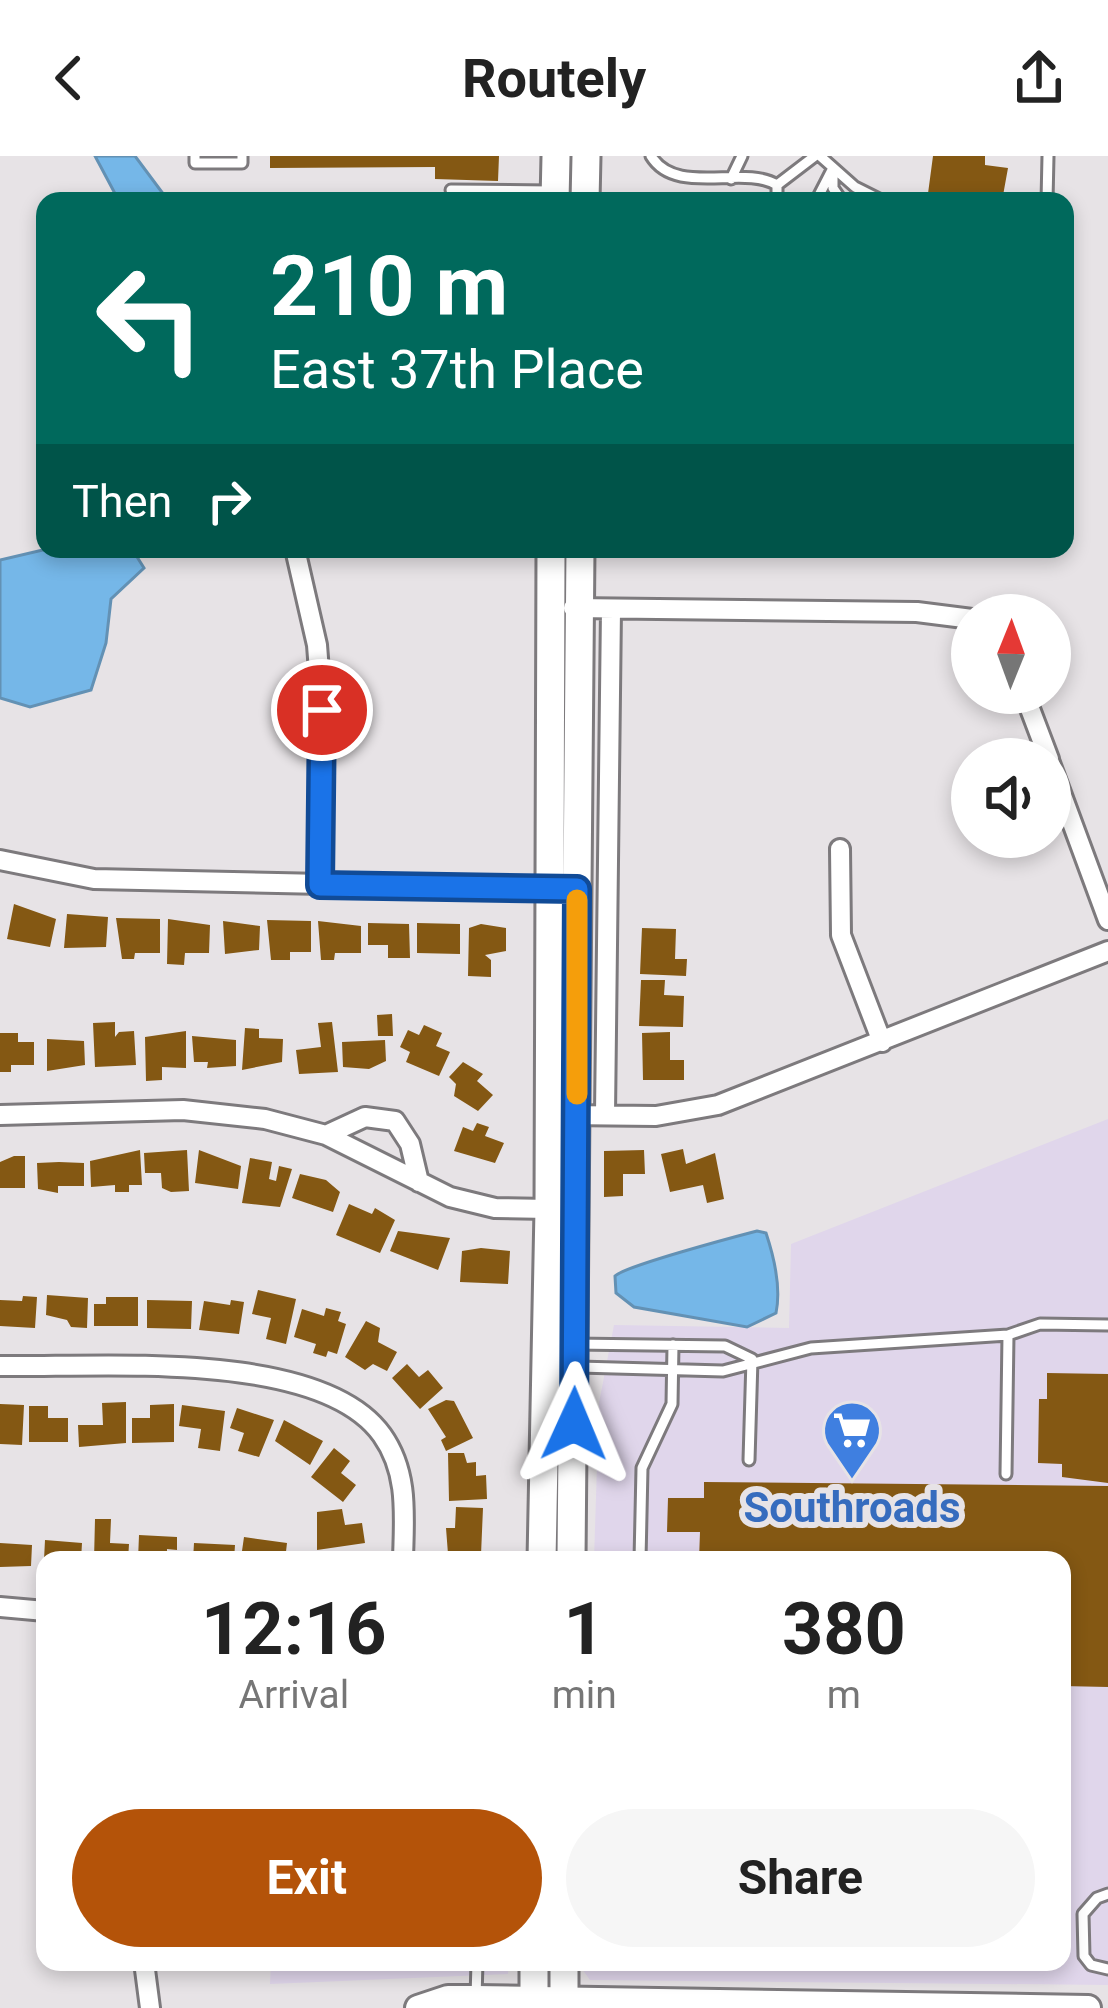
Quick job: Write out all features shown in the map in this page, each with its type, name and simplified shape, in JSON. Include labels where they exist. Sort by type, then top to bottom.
[{"type":"main road","points":[[556,156],[556,192]]},
{"type":"main road","points":[[585,192],[586,156]]},
{"type":"main road","points":[[550,558],[548,1115],[571,1551]]},
{"type":"main road","points":[[543,1551],[591,1114],[577,889],[580,558]]},
{"type":"main road","points":[[534,1971],[534,2003]]},
{"type":"main road","points":[[564,1971],[564,2004]]},
{"type":"main road","points":[[418,2008],[448,1998],[564,2004],[1088,2008]]},
{"type":"street","points":[[297,558],[317,645],[322,710],[320,885]]},
{"type":"street","points":[[550,608],[917,612],[951,616]]},
{"type":"street","points":[[591,1114],[611,609]]},
{"type":"street","points":[[1071,820],[1108,920]]},
{"type":"street","points":[[840,849],[841,934],[882,1042]]},
{"type":"street","points":[[0,860],[94,879],[577,889]]},
{"type":"street","points":[[548,1115],[656,1115],[718,1106],[1108,951]]},
{"type":"street","points":[[0,1115],[183,1110],[265,1118],[326,1135],[419,1182],[473,1203],[550,1209]]},
{"type":"street","points":[[326,1135],[365,1117],[395,1121],[410,1144],[419,1182]]},
{"type":"street","points":[[0,1366],[220,1369],[294,1384],[351,1408],[380,1431],[400,1471],[405,1497],[403,1551]]},
{"type":"street","points":[[0,1606],[36,1609]]},
{"type":"street","points":[[145,1971],[150,2008]]},
{"type":"lane","points":[[195,156],[194,163],[242,163],[242,156]]},
{"type":"lane","points":[[651,156],[657,165],[672,171],[765,178],[777,185]]},
{"type":"lane","points":[[672,171],[679,156]]},
{"type":"lane","points":[[731,179],[742,156]]},
{"type":"lane","points":[[777,185],[818,156],[864,192]]},
{"type":"lane","points":[[1047,192],[1048,156]]},
{"type":"lane","points":[[821,192],[833,168]]},
{"type":"lane","points":[[833,168],[836,192]]},
{"type":"lane","points":[[777,185],[777,192]]},
{"type":"lane","points":[[451,190],[486,192]]},
{"type":"lane","points":[[562,1355],[723,1371],[752,1359],[816,1348],[1008,1335],[1040,1324],[1108,1325]]},
{"type":"lane","points":[[1006,1474],[1008,1335]]},
{"type":"lane","points":[[640,1551],[642,1468],[668,1419],[673,1345]]},
{"type":"lane","points":[[562,1355],[673,1345],[724,1346],[752,1359]]},
{"type":"lane","points":[[749,1460],[752,1359]]},
{"type":"lane","points":[[1108,1894],[1096,1898],[1083,1914],[1084,1956],[1091,1965],[1108,1969]]},
{"type":"lane","points":[[476,1998],[477,1971]]},
{"type":"shaded area","name":"Southroads","points":[[1108,1119],[1108,1985],[590,1980],[584,1971],[1071,1971],[1071,1551],[594,1551],[599,1403],[614,1325],[789,1328],[791,1244]]},
{"type":"shaded area","points":[[271,1971],[508,1971],[508,1974],[270,1984]]},
{"type":"water","points":[[95,156],[135,156],[162,192],[114,192]]},
{"type":"water","points":[[36,552],[36,558],[138,558],[144,568],[111,599],[106,643],[91,690],[30,707],[0,698],[0,560]]},
{"type":"water","points":[[757,1231],[766,1233],[769,1242],[777,1304],[776,1313],[747,1327],[634,1307],[616,1293],[615,1276],[623,1271]]},
{"type":"building","points":[[270,156],[499,156],[498,181],[435,179],[435,167],[270,168]]},
{"type":"building","points":[[933,156],[985,156],[985,165],[1008,168],[1004,192],[928,192]]},
{"type":"building","points":[[14,904],[56,919],[50,947],[7,939]]},
{"type":"building","points":[[67,914],[108,917],[106,947],[64,948]]},
{"type":"building","points":[[116,918],[160,919],[160,953],[135,953],[134,959],[122,959]]},
{"type":"building","points":[[168,919],[210,925],[209,953],[185,953],[184,965],[167,964]]},
{"type":"building","points":[[267,920],[311,921],[311,952],[290,952],[290,960],[271,960]]},
{"type":"building","points":[[223,921],[260,926],[259,950],[225,954]]},
{"type":"building","points":[[318,921],[361,926],[361,953],[335,953],[334,960],[321,960]]},
{"type":"building","points":[[368,923],[409,924],[410,958],[388,958],[388,945],[368,945]]},
{"type":"building","points":[[417,923],[460,924],[460,954],[417,953]]},
{"type":"building","points":[[481,924],[506,928],[506,951],[485,955],[491,960],[491,977],[468,976],[469,928]]},
{"type":"building","points":[[642,928],[676,929],[675,959],[687,959],[686,976],[640,974]]},
{"type":"building","points":[[641,980],[665,980],[664,995],[684,996],[683,1027],[639,1026]]},
{"type":"building","points":[[392,1014],[393,1036],[378,1036],[377,1015]]},
{"type":"building","points":[[115,1022],[115,1037],[134,1031],[136,1065],[95,1067],[93,1023]]},
{"type":"building","points":[[332,1022],[338,1072],[299,1074],[296,1050],[321,1047],[318,1023]]},
{"type":"building","points":[[424,1025],[442,1033],[436,1046],[450,1052],[439,1076],[406,1062],[410,1052],[400,1047],[408,1030],[419,1035]]},
{"type":"building","points":[[245,1028],[259,1029],[259,1038],[283,1039],[282,1062],[242,1070]]},
{"type":"building","points":[[186,1031],[186,1068],[162,1067],[162,1080],[146,1081],[145,1037]]},
{"type":"building","points":[[670,1032],[670,1060],[684,1060],[684,1080],[643,1080],[642,1033]]},
{"type":"building","points":[[0,1033],[18,1033],[18,1042],[34,1042],[34,1065],[11,1065],[11,1072],[0,1072]]},
{"type":"building","points":[[192,1036],[236,1040],[236,1066],[207,1068],[208,1062],[194,1062]]},
{"type":"building","points":[[47,1039],[84,1041],[85,1065],[47,1071]]},
{"type":"building","points":[[385,1040],[386,1061],[369,1069],[343,1067],[342,1042]]},
{"type":"building","points":[[463,1062],[483,1074],[477,1081],[493,1095],[478,1111],[454,1096],[456,1084],[449,1077]]},
{"type":"building","points":[[477,1123],[489,1127],[485,1136],[504,1143],[495,1163],[454,1151],[463,1127],[473,1131]]},
{"type":"building","points":[[683,1149],[686,1164],[715,1153],[724,1199],[707,1203],[703,1185],[670,1192],[661,1154]]},
{"type":"building","points":[[140,1150],[142,1185],[129,1185],[129,1192],[115,1192],[115,1185],[91,1187],[90,1161]]},
{"type":"building","points":[[187,1150],[189,1191],[171,1192],[162,1188],[161,1173],[145,1173],[144,1153]]},
{"type":"building","points":[[199,1150],[241,1166],[238,1189],[195,1183]]},
{"type":"building","points":[[644,1150],[645,1174],[623,1174],[623,1196],[604,1197],[604,1151]]},
{"type":"building","points":[[25,1156],[25,1188],[0,1188],[0,1162]]},
{"type":"building","points":[[250,1158],[272,1162],[269,1179],[276,1181],[279,1166],[292,1169],[280,1207],[242,1203]]},
{"type":"building","points":[[37,1163],[84,1163],[84,1186],[58,1186],[58,1193],[38,1189]]},
{"type":"building","points":[[300,1174],[326,1180],[340,1192],[333,1212],[292,1198]]},
{"type":"building","points":[[349,1204],[372,1214],[375,1208],[395,1220],[380,1253],[336,1235]]},
{"type":"building","points":[[398,1231],[450,1238],[438,1270],[390,1251]]},
{"type":"building","points":[[462,1251],[510,1251],[508,1284],[460,1282]]},
{"type":"building","points":[[258,1290],[296,1299],[286,1344],[266,1339],[271,1318],[252,1314]]},
{"type":"building","points":[[47,1295],[88,1298],[87,1328],[71,1327],[67,1320],[46,1315]]},
{"type":"building","points":[[23,1296],[37,1297],[35,1328],[0,1326],[0,1300],[22,1301]]},
{"type":"building","points":[[106,1297],[138,1297],[138,1326],[94,1326],[94,1304],[106,1304]]},
{"type":"building","points":[[147,1300],[192,1301],[191,1329],[147,1328]]},
{"type":"building","points":[[231,1300],[244,1302],[239,1334],[199,1330],[204,1301],[230,1305]]},
{"type":"building","points":[[326,1308],[341,1312],[338,1321],[346,1324],[337,1354],[328,1351],[326,1357],[313,1353],[316,1344],[294,1337],[302,1309],[324,1316]]},
{"type":"building","points":[[366,1321],[380,1328],[378,1342],[397,1352],[387,1371],[373,1364],[365,1370],[345,1357]]},
{"type":"building","points":[[407,1364],[419,1377],[428,1370],[443,1388],[420,1409],[392,1378]]},
{"type":"building","points":[[1047,1373],[1108,1374],[1108,1483],[1062,1477],[1062,1464],[1038,1463],[1039,1399],[1047,1399]]},
{"type":"building","points":[[454,1401],[473,1438],[446,1451],[441,1440],[446,1437],[428,1409]]},
{"type":"building","points":[[126,1402],[126,1443],[79,1447],[78,1425],[103,1425],[102,1403]]},
{"type":"building","points":[[0,1404],[24,1405],[22,1445],[0,1444]]},
{"type":"building","points":[[174,1404],[174,1442],[132,1443],[132,1418],[150,1418],[150,1405]]},
{"type":"building","points":[[182,1405],[225,1411],[220,1451],[198,1448],[201,1429],[179,1426]]},
{"type":"building","points":[[29,1406],[48,1406],[48,1418],[68,1418],[68,1442],[29,1442]]},
{"type":"building","points":[[237,1408],[274,1420],[259,1457],[238,1451],[244,1433],[230,1428]]},
{"type":"building","points":[[284,1420],[323,1441],[310,1465],[275,1441]]},
{"type":"building","points":[[334,1448],[350,1461],[341,1473],[356,1485],[343,1502],[311,1477]]},
{"type":"building","points":[[448,1453],[464,1453],[467,1463],[476,1462],[476,1476],[486,1475],[487,1499],[449,1501]]},
{"type":"building","points":[[704,1482],[1108,1486],[1108,1687],[1071,1686],[1071,1551],[699,1551],[700,1532],[667,1532],[668,1498],[704,1498]]},
{"type":"building","points":[[456,1507],[483,1508],[481,1551],[448,1551],[446,1528],[455,1528]]},
{"type":"building","points":[[342,1509],[345,1525],[362,1523],[365,1543],[317,1550],[317,1512]]},
{"type":"building","points":[[95,1519],[111,1519],[110,1543],[129,1544],[129,1551],[94,1551]]},
{"type":"building","points":[[139,1535],[177,1537],[177,1550],[138,1551]]},
{"type":"building","points":[[244,1537],[287,1543],[286,1551],[242,1551]]},
{"type":"building","points":[[45,1540],[82,1543],[82,1551],[44,1551]]},
{"type":"building","points":[[0,1543],[32,1545],[31,1566],[0,1567]]},
{"type":"building","points":[[194,1543],[235,1545],[235,1551],[194,1551]]},
{"type":"slow traffic","points":[[577,900],[577,1094]]},
{"type":"place","name":"Southroads","points":[[852,1481]]},
{"type":"route","points":[[322,710],[320,885],[577,889],[574,1424]]}]
